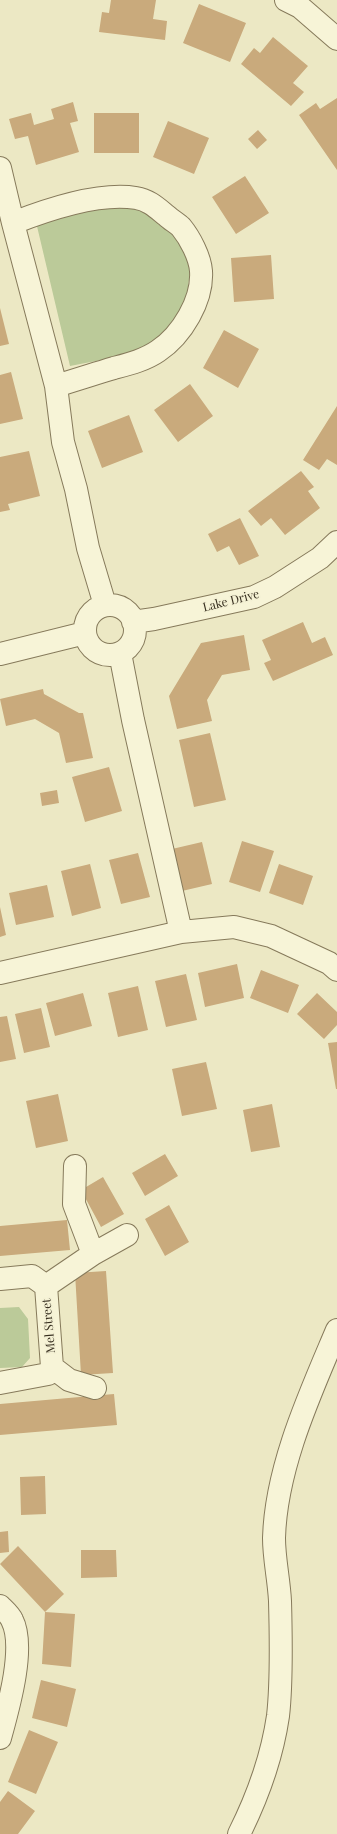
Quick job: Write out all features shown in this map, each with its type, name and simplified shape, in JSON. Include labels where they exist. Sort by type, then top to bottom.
[{"type":"street","points":[[286,0],[300,7],[336,36]]},
{"type":"street","points":[[0,168],[56,386],[63,442],[76,490],[88,548],[105,605]]},
{"type":"street","points":[[13,223],[49,209],[105,199],[136,198],[152,203],[181,228],[196,253],[201,271],[198,294],[189,315],[177,334],[158,351],[140,360],[56,386]]},
{"type":"street","name":"Lake Drive","points":[[134,622],[254,597],[275,587],[320,558],[337,542]]},
{"type":"street","points":[[105,605],[114,605],[122,608],[129,614],[134,622],[135,630],[133,640],[128,647],[120,653],[111,655],[103,654],[93,648],[85,633],[86,623],[90,615],[96,609],[105,605]]},
{"type":"street","points":[[0,654],[85,633]]},
{"type":"street","points":[[120,653],[133,720],[181,932]]},
{"type":"street","points":[[0,973],[181,932],[234,927],[271,936],[329,963],[337,970]]},
{"type":"street","points":[[75,1166],[74,1204],[93,1254]]},
{"type":"street","name":"Mel Street","points":[[46,1286],[93,1254],[127,1235]]},
{"type":"street","name":"Mel Street","points":[[0,1279],[32,1276],[46,1286]]},
{"type":"street","name":"Mel Street","points":[[0,1383],[48,1374],[52,1367],[46,1286]]},
{"type":"street","points":[[239,1834],[256,1797],[278,1716],[280,1601],[274,1538],[280,1488],[306,1402],[337,1330]]},
{"type":"street","name":"Mel Street","points":[[52,1367],[70,1380],[95,1388]]},
{"type":"street","points":[[0,1606],[12,1620],[17,1637],[17,1658],[7,1712],[0,1738]]},
{"type":"green space","points":[[87,206],[140,208],[172,229],[187,255],[190,272],[187,295],[179,316],[167,334],[132,354],[70,366],[36,222]]},
{"type":"green space","points":[[19,1307],[28,1319],[30,1358],[22,1367],[0,1368],[0,1308]]},
{"type":"building","points":[[111,0],[156,0],[153,19],[167,21],[165,40],[99,32],[102,12],[109,13]]},
{"type":"building","points":[[199,4],[246,23],[230,62],[183,43]]},
{"type":"building","points":[[273,37],[308,66],[293,83],[304,92],[291,106],[241,64],[254,48],[260,53]]},
{"type":"building","points":[[337,98],[337,170],[299,115],[316,103],[320,109]]},
{"type":"building","points":[[73,102],[78,121],[70,123],[79,152],[36,165],[28,136],[15,139],[9,119],[31,113],[34,125],[54,119],[51,109]]},
{"type":"building","points":[[94,113],[139,113],[139,153],[94,153]]},
{"type":"building","points":[[168,121],[209,138],[194,174],[153,157]]},
{"type":"building","points":[[258,130],[267,140],[257,149],[248,139]]},
{"type":"building","points":[[245,176],[269,213],[236,234],[212,197]]},
{"type":"building","points":[[271,255],[274,299],[234,302],[231,258]]},
{"type":"building","points":[[0,308],[9,344],[0,346]]},
{"type":"building","points":[[224,330],[259,349],[238,388],[203,368]]},
{"type":"building","points":[[11,372],[23,419],[0,424],[0,375]]},
{"type":"building","points":[[190,384],[213,416],[178,442],[154,410]]},
{"type":"building","points":[[337,406],[337,465],[327,459],[319,470],[303,460]]},
{"type":"building","points":[[129,415],[143,452],[102,468],[88,431]]},
{"type":"building","points":[[29,451],[40,496],[8,504],[10,510],[0,512],[0,457]]},
{"type":"building","points":[[301,471],[314,487],[308,491],[320,508],[285,535],[271,518],[261,526],[248,511]]},
{"type":"building","points":[[240,518],[259,556],[239,565],[229,546],[217,552],[208,534]]},
{"type":"building","points":[[303,622],[312,643],[325,637],[333,655],[273,681],[264,663],[271,660],[262,640]]},
{"type":"building","points":[[244,635],[250,670],[222,675],[207,700],[212,721],[177,729],[169,696],[201,643]]},
{"type":"building","points":[[43,689],[44,694],[79,713],[83,713],[93,758],[66,763],[59,733],[35,719],[6,726],[0,699]]},
{"type":"building","points":[[210,733],[226,800],[194,807],[179,740]]},
{"type":"building","points":[[109,767],[122,811],[85,822],[72,777]]},
{"type":"building","points":[[57,790],[59,803],[42,806],[40,793]]},
{"type":"building","points":[[242,841],[274,851],[260,892],[229,882]]},
{"type":"building","points":[[202,842],[212,884],[182,891],[172,849]]},
{"type":"building","points":[[138,853],[150,897],[121,904],[109,860]]},
{"type":"building","points":[[90,864],[101,908],[72,916],[61,871]]},
{"type":"building","points":[[279,864],[313,876],[303,905],[269,893]]},
{"type":"building","points":[[47,885],[54,917],[16,925],[9,893]]},
{"type":"building","points":[[0,907],[6,935],[0,937]]},
{"type":"building","points":[[237,964],[244,998],[205,1007],[198,973]]},
{"type":"building","points":[[261,970],[299,985],[288,1013],[250,998]]},
{"type":"building","points":[[186,974],[197,1020],[166,1027],[155,981]]},
{"type":"building","points":[[138,986],[148,1030],[118,1037],[108,993]]},
{"type":"building","points":[[83,993],[92,1026],[55,1036],[46,1003]]},
{"type":"building","points":[[317,993],[337,1012],[337,1025],[324,1039],[297,1014]]},
{"type":"building","points":[[41,1008],[50,1047],[24,1053],[15,1014]]},
{"type":"building","points":[[7,1016],[16,1059],[0,1062],[0,1017]]},
{"type":"building","points":[[337,1042],[337,1089],[336,1089],[328,1043]]},
{"type":"building","points":[[206,1062],[217,1109],[182,1116],[172,1069]]},
{"type":"building","points":[[58,1094],[68,1141],[36,1148],[26,1101]]},
{"type":"building","points":[[272,1104],[280,1147],[251,1152],[243,1110]]},
{"type":"building","points":[[165,1154],[178,1176],[145,1196],[132,1173]]},
{"type":"building","points":[[103,1177],[124,1214],[101,1227],[81,1190]]},
{"type":"building","points":[[169,1205],[189,1242],[165,1256],[145,1219]]},
{"type":"building","points":[[67,1220],[70,1250],[0,1256],[0,1226]]},
{"type":"building","points":[[106,1271],[113,1373],[81,1375],[75,1273]]},
{"type":"building","points":[[114,1394],[117,1425],[0,1435],[0,1404]]},
{"type":"building","points":[[45,1476],[46,1514],[21,1515],[20,1477]]},
{"type":"building","points":[[8,1531],[9,1552],[0,1553],[0,1532]]},
{"type":"building","points":[[18,1546],[64,1594],[45,1612],[0,1564]]},
{"type":"building","points":[[81,1550],[116,1550],[117,1577],[81,1578]]},
{"type":"building","points":[[45,1612],[75,1614],[71,1667],[42,1664]]},
{"type":"building","points":[[41,1680],[76,1689],[67,1727],[32,1718]]},
{"type":"building","points":[[29,1730],[58,1742],[36,1794],[8,1782]]},
{"type":"building","points":[[8,1791],[35,1811],[18,1834],[0,1834],[0,1802]]}]
